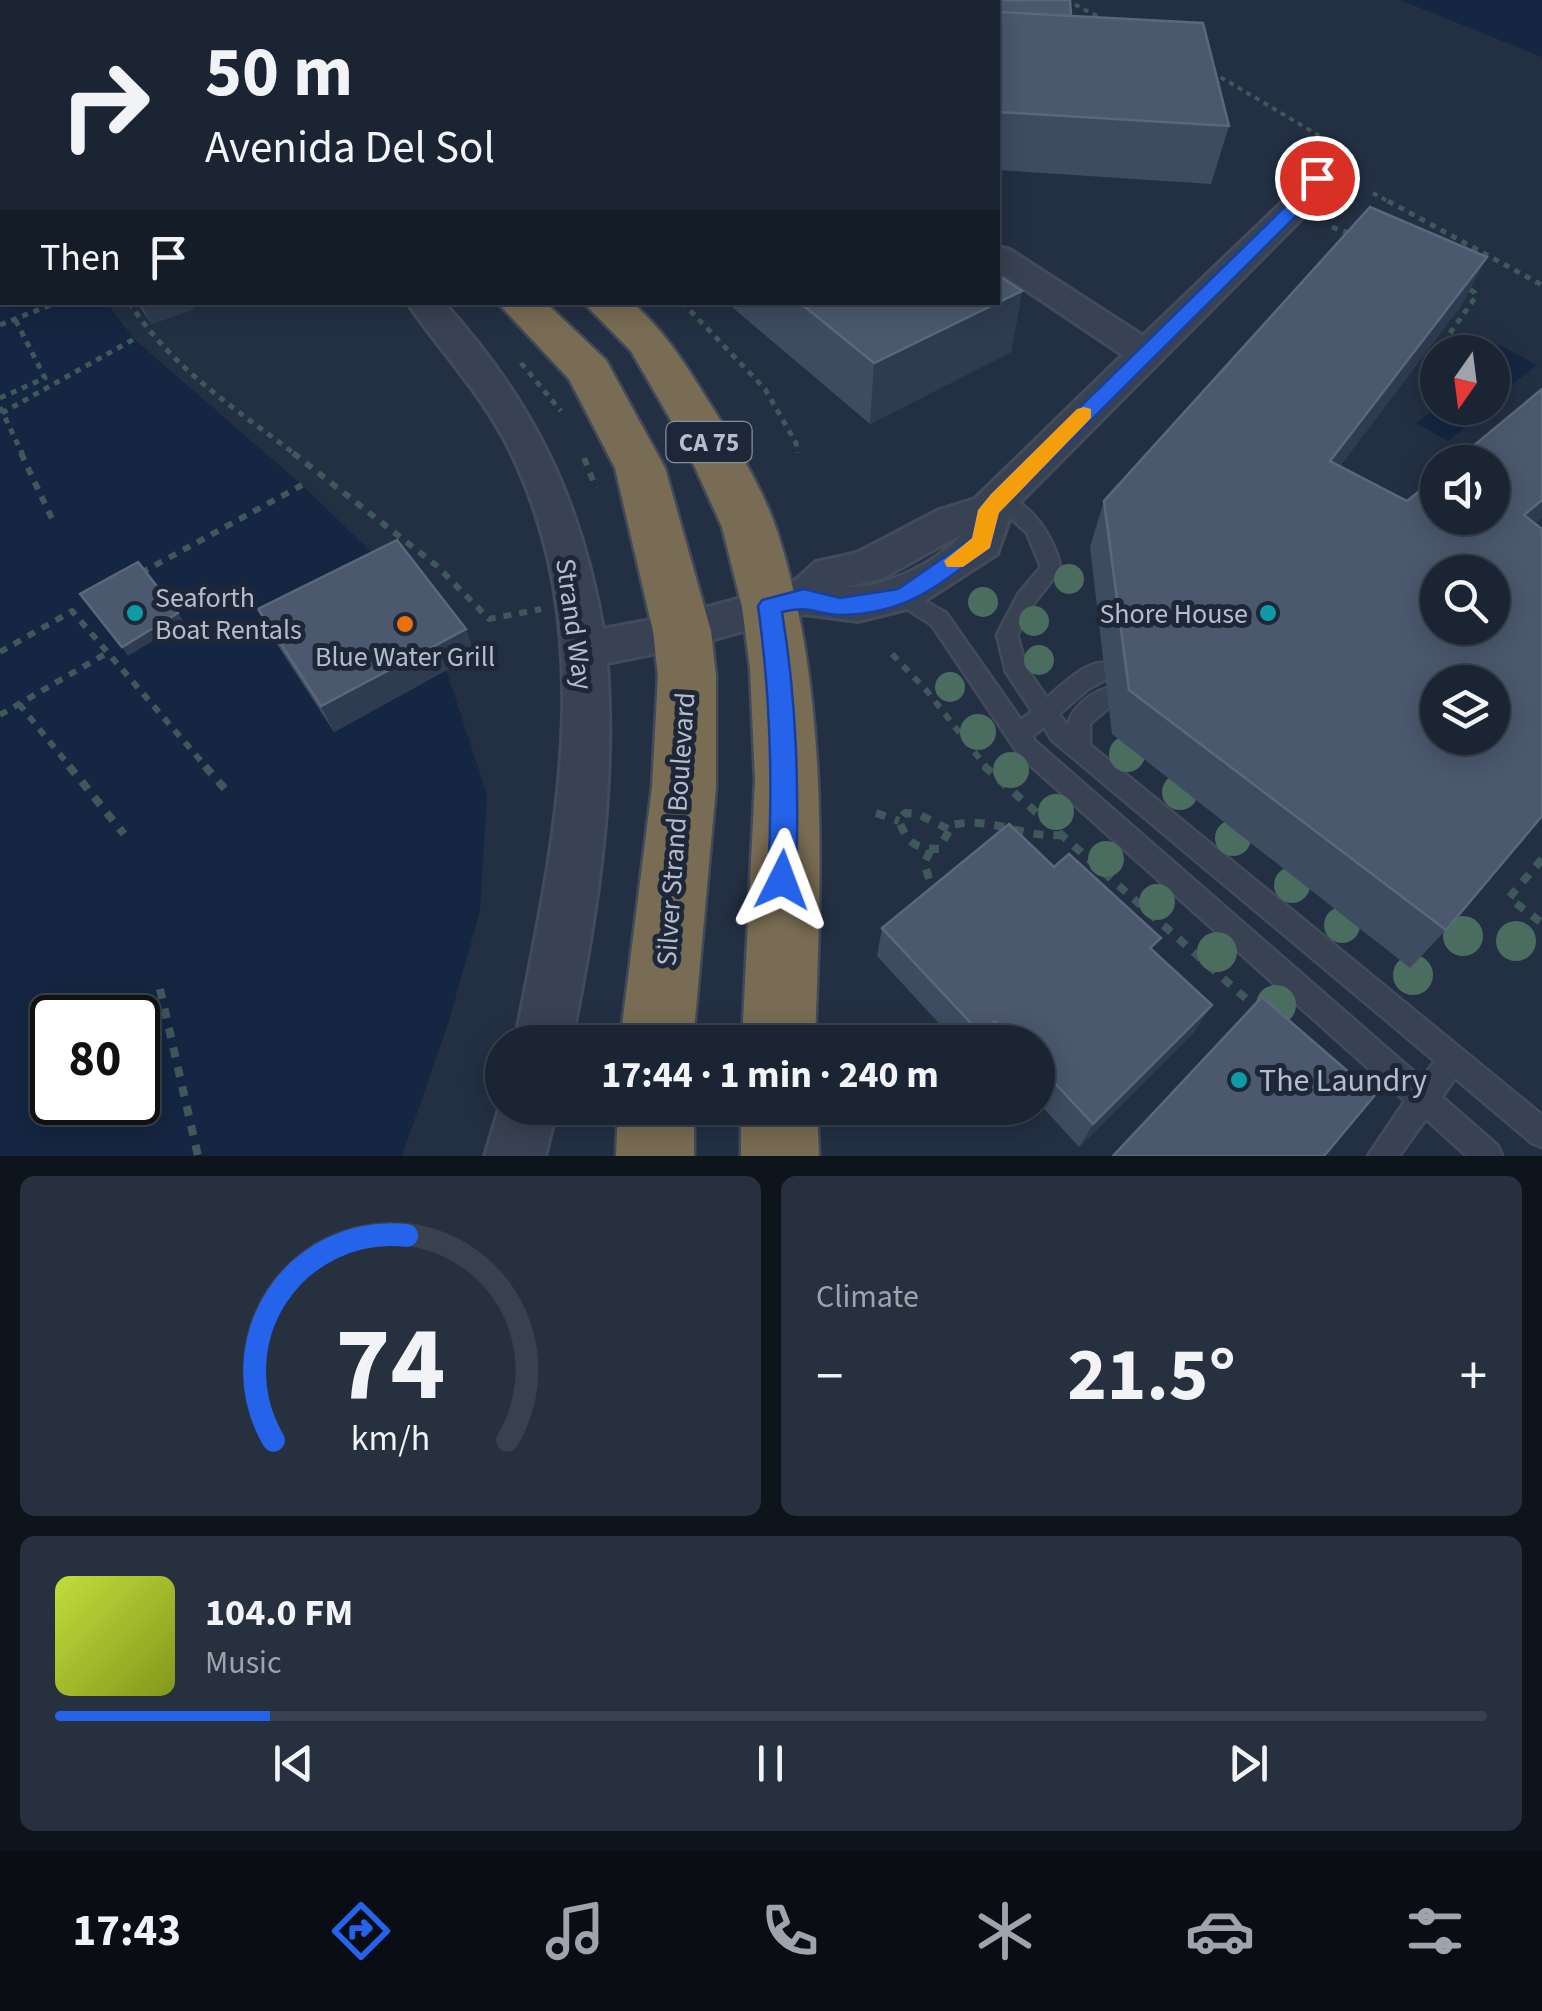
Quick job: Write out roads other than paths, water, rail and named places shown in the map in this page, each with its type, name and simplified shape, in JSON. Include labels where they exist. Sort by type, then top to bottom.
[{"type":"highway","name":"Silver Strand Boulevard","points":[[522,305],[589,371],[640,468],[682,631],[687,676],[684,787],[659,1025]]},
{"type":"highway","name":"CA 75","points":[[608,305],[649,344],[709,442],[787,602],[779,669],[786,780],[779,1025]]},
{"type":"highway","points":[[655,1156],[656,1125]]},
{"type":"highway","points":[[780,1125],[780,1156]]},
{"type":"street","points":[[584,650],[682,631],[787,602],[831,574],[866,568],[954,520],[994,505],[1305,197],[1317,178]]},
{"type":"street","points":[[1000,258],[1146,354]]},
{"type":"street","name":"Strand Way","points":[[426,305],[492,386],[525,442],[554,507],[584,650],[586,717],[578,838],[559,977],[548,1025]]},
{"type":"street","points":[[787,602],[840,607],[904,597],[982,542],[994,505]]},
{"type":"street","points":[[514,1156],[523,1125]]},
{"type":"lane","points":[[994,505],[1035,526],[1046,544],[1052,569],[1026,598],[1007,635],[1017,672],[1060,733],[1542,1132]]},
{"type":"lane","points":[[904,597],[939,619],[1028,749],[1488,1156]]},
{"type":"lane","points":[[1018,736],[1104,670]]},
{"type":"lane","points":[[1079,749],[1080,721],[1107,697]]},
{"type":"lane","points":[[1382,1156],[1453,1059]]},
{"type":"water","points":[[1400,0],[1542,0],[1542,57]]},
{"type":"water","points":[[0,305],[108,305],[134,339],[302,485],[390,570],[447,673],[487,794],[480,911],[448,1024],[402,1156],[0,1156]]},
{"type":"water","points":[[1510,350],[1537,365],[1510,386]]},
{"type":"water","points":[[1420,420],[1420,425],[1468,425],[1448,441],[1416,423]]},
{"type":"place","name":"Seaforth Boat Rentals","points":[[135,613]]},
{"type":"place","name":"Shore House","points":[[1268,613]]},
{"type":"place","name":"Blue Water Grill","points":[[405,624]]},
{"type":"place","name":"The Laundry","points":[[1239,1080]]}]
